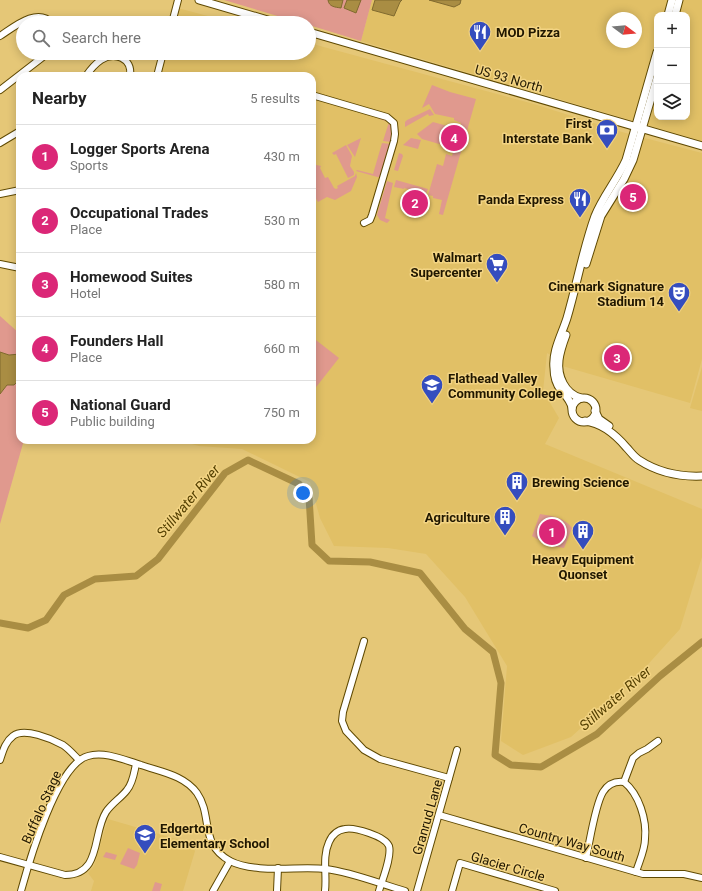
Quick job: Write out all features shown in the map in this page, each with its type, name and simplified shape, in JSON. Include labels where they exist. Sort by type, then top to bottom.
[{"type":"main road","points":[[199,0],[254,16]]},
{"type":"main road","points":[[669,12],[672,0]]},
{"type":"main road","points":[[676,12],[679,0]]},
{"type":"main road","name":"US 93 North","points":[[316,34],[702,146]]},
{"type":"main road","points":[[646,463],[622,436],[599,419],[595,411],[595,406],[591,400],[571,394],[563,384],[559,373],[559,359],[599,221],[629,169],[654,65]]},
{"type":"main road","points":[[655,84],[639,128],[622,168],[602,200],[595,216],[585,246],[553,366],[557,383],[569,401],[576,419],[596,423],[612,434],[639,460],[655,469],[668,474],[702,476]]},
{"type":"main road","points":[[572,408],[575,402],[581,398]]},
{"type":"main road","points":[[585,421],[593,417],[595,411]]},
{"type":"street","points":[[174,16],[178,0]]},
{"type":"street","points":[[0,36],[16,26]]},
{"type":"street","points":[[23,72],[39,60]]},
{"type":"street","points":[[90,72],[101,60]]},
{"type":"street","points":[[125,60],[131,68],[130,72]]},
{"type":"street","points":[[158,72],[161,60]]},
{"type":"street","points":[[0,90],[16,78]]},
{"type":"street","points":[[316,96],[387,116],[394,123],[394,141],[372,215],[370,220],[364,223]]},
{"type":"street","points":[[0,143],[16,133]]},
{"type":"street","points":[[0,194],[16,191]]},
{"type":"street","points":[[0,264],[16,267]]},
{"type":"street","points":[[364,640],[343,712],[342,721],[346,730],[364,750],[380,760],[449,778]]},
{"type":"street","points":[[0,760],[8,740],[23,732],[31,733],[59,744],[69,750],[79,760],[88,756],[110,756],[178,777],[192,787],[200,798],[211,841],[219,852],[230,860],[248,867],[326,869],[342,872],[405,891]]},
{"type":"street","points":[[624,782],[632,758],[648,749],[658,741]]},
{"type":"street","name":"Granrud Lane","points":[[417,891],[457,750]]},
{"type":"street","name":"Buffalo Stage","points":[[21,891],[40,829],[69,770],[79,760]]},
{"type":"street","points":[[0,857],[64,875],[73,874],[85,868],[93,857],[103,818],[107,811],[129,788],[136,764]]},
{"type":"street","points":[[586,858],[599,802],[604,791],[610,784],[618,781],[624,782],[635,795],[644,820],[646,838],[636,872]]},
{"type":"street","name":"Country Way South","points":[[439,815],[643,874],[684,874],[702,878]]},
{"type":"street","points":[[326,891],[327,849],[336,832],[349,828],[382,839],[388,846],[389,857],[379,891]]},
{"type":"street","points":[[213,891],[230,860]]},
{"type":"street","name":"Glacier Circle","points":[[452,891],[460,863],[555,891]]},
{"type":"street","points":[[277,891],[278,868]]},
{"type":"shaded area","points":[[224,0],[372,0],[361,41],[316,27],[316,16],[278,16]]},
{"type":"shaded area","points":[[328,0],[343,0],[341,8],[331,5]]},
{"type":"shaded area","points":[[347,0],[361,0],[356,13],[344,8]]},
{"type":"shaded area","points":[[372,0],[702,0],[702,141],[361,41]]},
{"type":"shaded area","points":[[375,0],[402,0],[394,16],[372,10]]},
{"type":"shaded area","points":[[429,0],[461,0],[460,4],[454,7]]},
{"type":"shaded area","points":[[174,7],[208,16],[172,16]]},
{"type":"shaded area","name":"Flathead Valley Community College","points":[[316,45],[534,104],[622,132],[702,153],[702,359],[690,403],[552,363],[552,356],[547,353],[543,391],[559,418],[545,444],[702,509],[702,557],[680,629],[632,682],[571,737],[523,755],[501,741],[507,666],[465,597],[426,554],[388,548],[334,546],[320,518],[310,482],[242,449],[199,446],[191,444],[316,444],[316,72],[156,72],[159,60],[316,60]]},
{"type":"shaded area","points":[[432,85],[450,92],[476,99],[443,215],[439,214],[442,200],[428,195],[437,164],[443,166],[446,154],[452,156],[454,152],[461,123],[454,120],[454,118],[435,114],[429,104],[422,108]]},
{"type":"shaded area","points":[[430,109],[434,115],[429,116],[428,114],[405,127],[405,122],[407,120]]},
{"type":"shaded area","points":[[379,117],[388,120],[393,125],[391,142],[383,141],[389,122],[379,119]]},
{"type":"shaded area","points":[[433,122],[451,127],[446,146],[422,139],[417,134]]},
{"type":"shaded area","points":[[361,138],[355,157],[347,145]]},
{"type":"shaded area","points":[[411,138],[421,140],[418,149],[403,145]]},
{"type":"shaded area","points":[[382,143],[391,144],[381,178],[356,171],[373,174]]},
{"type":"shaded area","points":[[346,145],[352,156],[350,166],[354,172],[354,175],[348,178],[336,154],[334,155],[332,153]]},
{"type":"shaded area","points":[[399,153],[403,156],[398,171],[394,170]]},
{"type":"shaded area","points":[[316,165],[321,166],[320,168],[325,178],[328,177],[336,189],[338,188],[337,186],[355,176],[356,173],[357,177],[351,191],[335,200],[327,197],[318,202],[316,199]]},
{"type":"shaded area","points":[[396,180],[428,189],[426,194],[394,187]]},
{"type":"shaded area","points":[[387,181],[393,183],[385,218],[390,220],[387,223],[380,220],[377,215]]},
{"type":"shaded area","points":[[0,316],[16,330],[16,444],[23,444],[0,524]]},
{"type":"shaded area","points":[[316,340],[339,358],[316,387]]},
{"type":"shaded area","points":[[0,352],[9,355],[16,354],[16,383],[14,385],[7,385],[0,394]]},
{"type":"shaded area","points":[[702,367],[702,411],[690,408]]},
{"type":"shaded area","points":[[540,514],[562,519],[572,528],[564,548],[547,545],[532,536]]},
{"type":"shaded area","name":"Edgerton Elementary School","points":[[108,819],[190,843],[195,851],[183,891],[91,891],[94,881],[88,873],[94,866]]},
{"type":"shaded area","points":[[128,848],[140,853],[137,865],[134,869],[120,864]]},
{"type":"shaded area","points":[[106,852],[117,855],[115,860],[103,857]]},
{"type":"shaded area","points":[[155,882],[162,884],[160,891],[152,891]]},
{"type":"waterway","name":"Stillwater River","points":[[0,623],[28,628],[46,620],[64,595],[95,579],[136,576],[158,559],[225,473],[248,460],[299,484],[309,497],[312,545],[329,561],[370,562],[420,573],[465,629],[493,652],[501,683],[495,755],[511,765],[541,767],[597,734],[660,676],[702,642]]},
{"type":"place","name":"MOD Pizza","points":[[480,52]]},
{"type":"place","name":"Founders Hall","points":[[454,138]]},
{"type":"place","name":"First Interstate Bank","points":[[607,150]]},
{"type":"place","name":"National Guard","points":[[633,197]]},
{"type":"place","name":"Occupational Trades","points":[[415,203]]},
{"type":"place","name":"Panda Express","points":[[580,218]]},
{"type":"place","name":"Walmart Supercenter","points":[[497,284]]},
{"type":"place","name":"Cinemark Signature Stadium 14","points":[[679,312]]},
{"type":"place","name":"Homewood Suites","points":[[617,358]]},
{"type":"place","name":"Flathead Valley Community College","points":[[432,404]]},
{"type":"place","name":"Brewing Science","points":[[517,502]]},
{"type":"place","name":"Logger Sports Arena","points":[[552,532]]},
{"type":"place","name":"Agriculture","points":[[505,536]]},
{"type":"place","name":"Heavy Equipment Quonset","points":[[583,550]]},
{"type":"place","name":"Edgerton Elementary School","points":[[145,854]]}]
